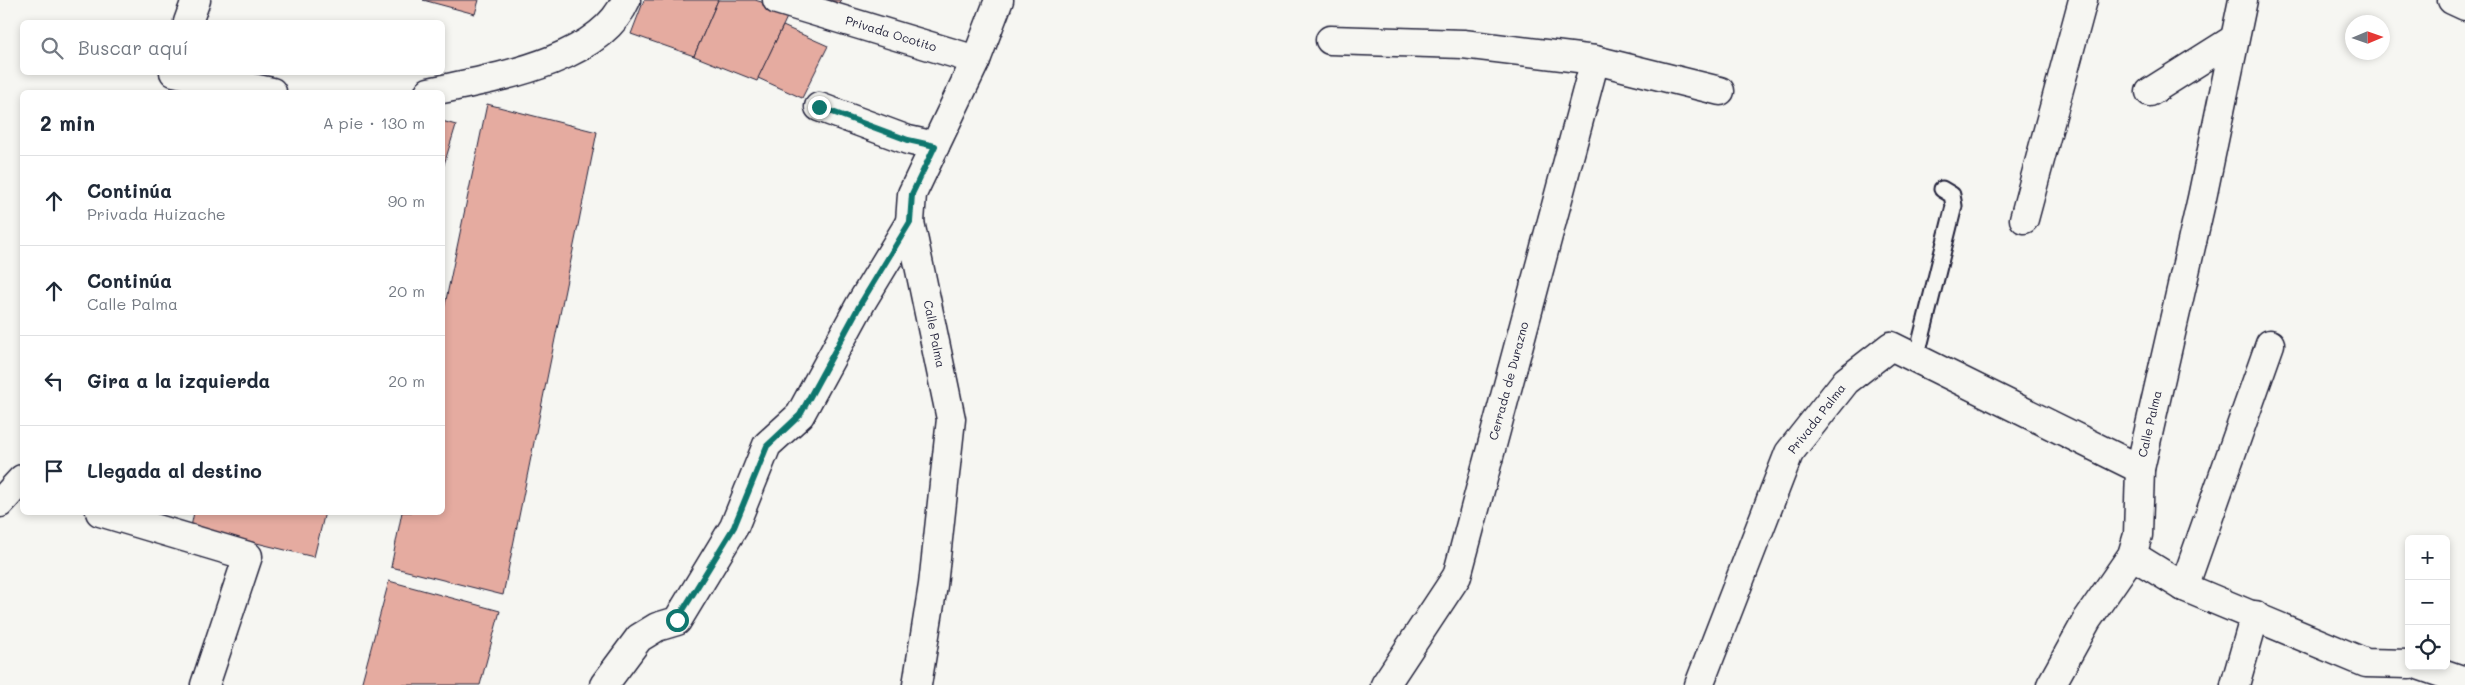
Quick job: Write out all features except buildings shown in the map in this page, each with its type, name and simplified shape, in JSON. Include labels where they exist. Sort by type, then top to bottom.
[{"type":"street","points":[[189,20],[196,0]]},
{"type":"street","points":[[438,90],[534,69],[594,38],[620,13],[626,0]]},
{"type":"street","name":"Privada Ocotito","points":[[777,0],[976,60]]},
{"type":"street","name":"Calle Palma","points":[[916,685],[934,585],[951,419],[910,222],[912,194],[976,60],[999,0]]},
{"type":"street","points":[[2024,219],[2084,0]]},
{"type":"street","name":"Calle Palma","points":[[2132,556],[2138,535],[2140,469],[2202,198],[2243,0]]},
{"type":"street","points":[[2452,0],[2465,6]]},
{"type":"street","points":[[2150,92],[2234,39]]},
{"type":"street","points":[[1330,40],[1463,44],[1595,60],[1720,91]]},
{"type":"street","name":"Cerrada de Durazno","points":[[1385,685],[1456,576],[1595,60]]},
{"type":"street","points":[[189,75],[262,90]]},
{"type":"street","points":[[819,107],[908,140],[935,146]]},
{"type":"street","points":[[604,685],[639,638],[657,627],[677,620],[734,527],[767,446],[800,415],[861,303],[910,222]]},
{"type":"street","points":[[2184,587],[2270,344]]},
{"type":"street","name":"Privada Palma","points":[[1699,685],[1789,453],[1846,381],[1891,346],[2140,469]]},
{"type":"street","points":[[110,515],[248,556],[205,685]]},
{"type":"street","points":[[2051,685],[2087,620],[2132,556],[2184,587],[2255,615],[2366,663],[2405,664]]},
{"type":"street","points":[[2235,685],[2255,615]]},
{"type":"street","points":[[2433,670],[2465,681]]},
{"type":"lane","points":[[1916,359],[1954,206],[1952,195],[1942,189]]},
{"type":"route","points":[[677,620],[734,527],[767,446],[800,415],[861,303],[910,222],[912,194],[935,146],[908,140],[819,107]]}]
